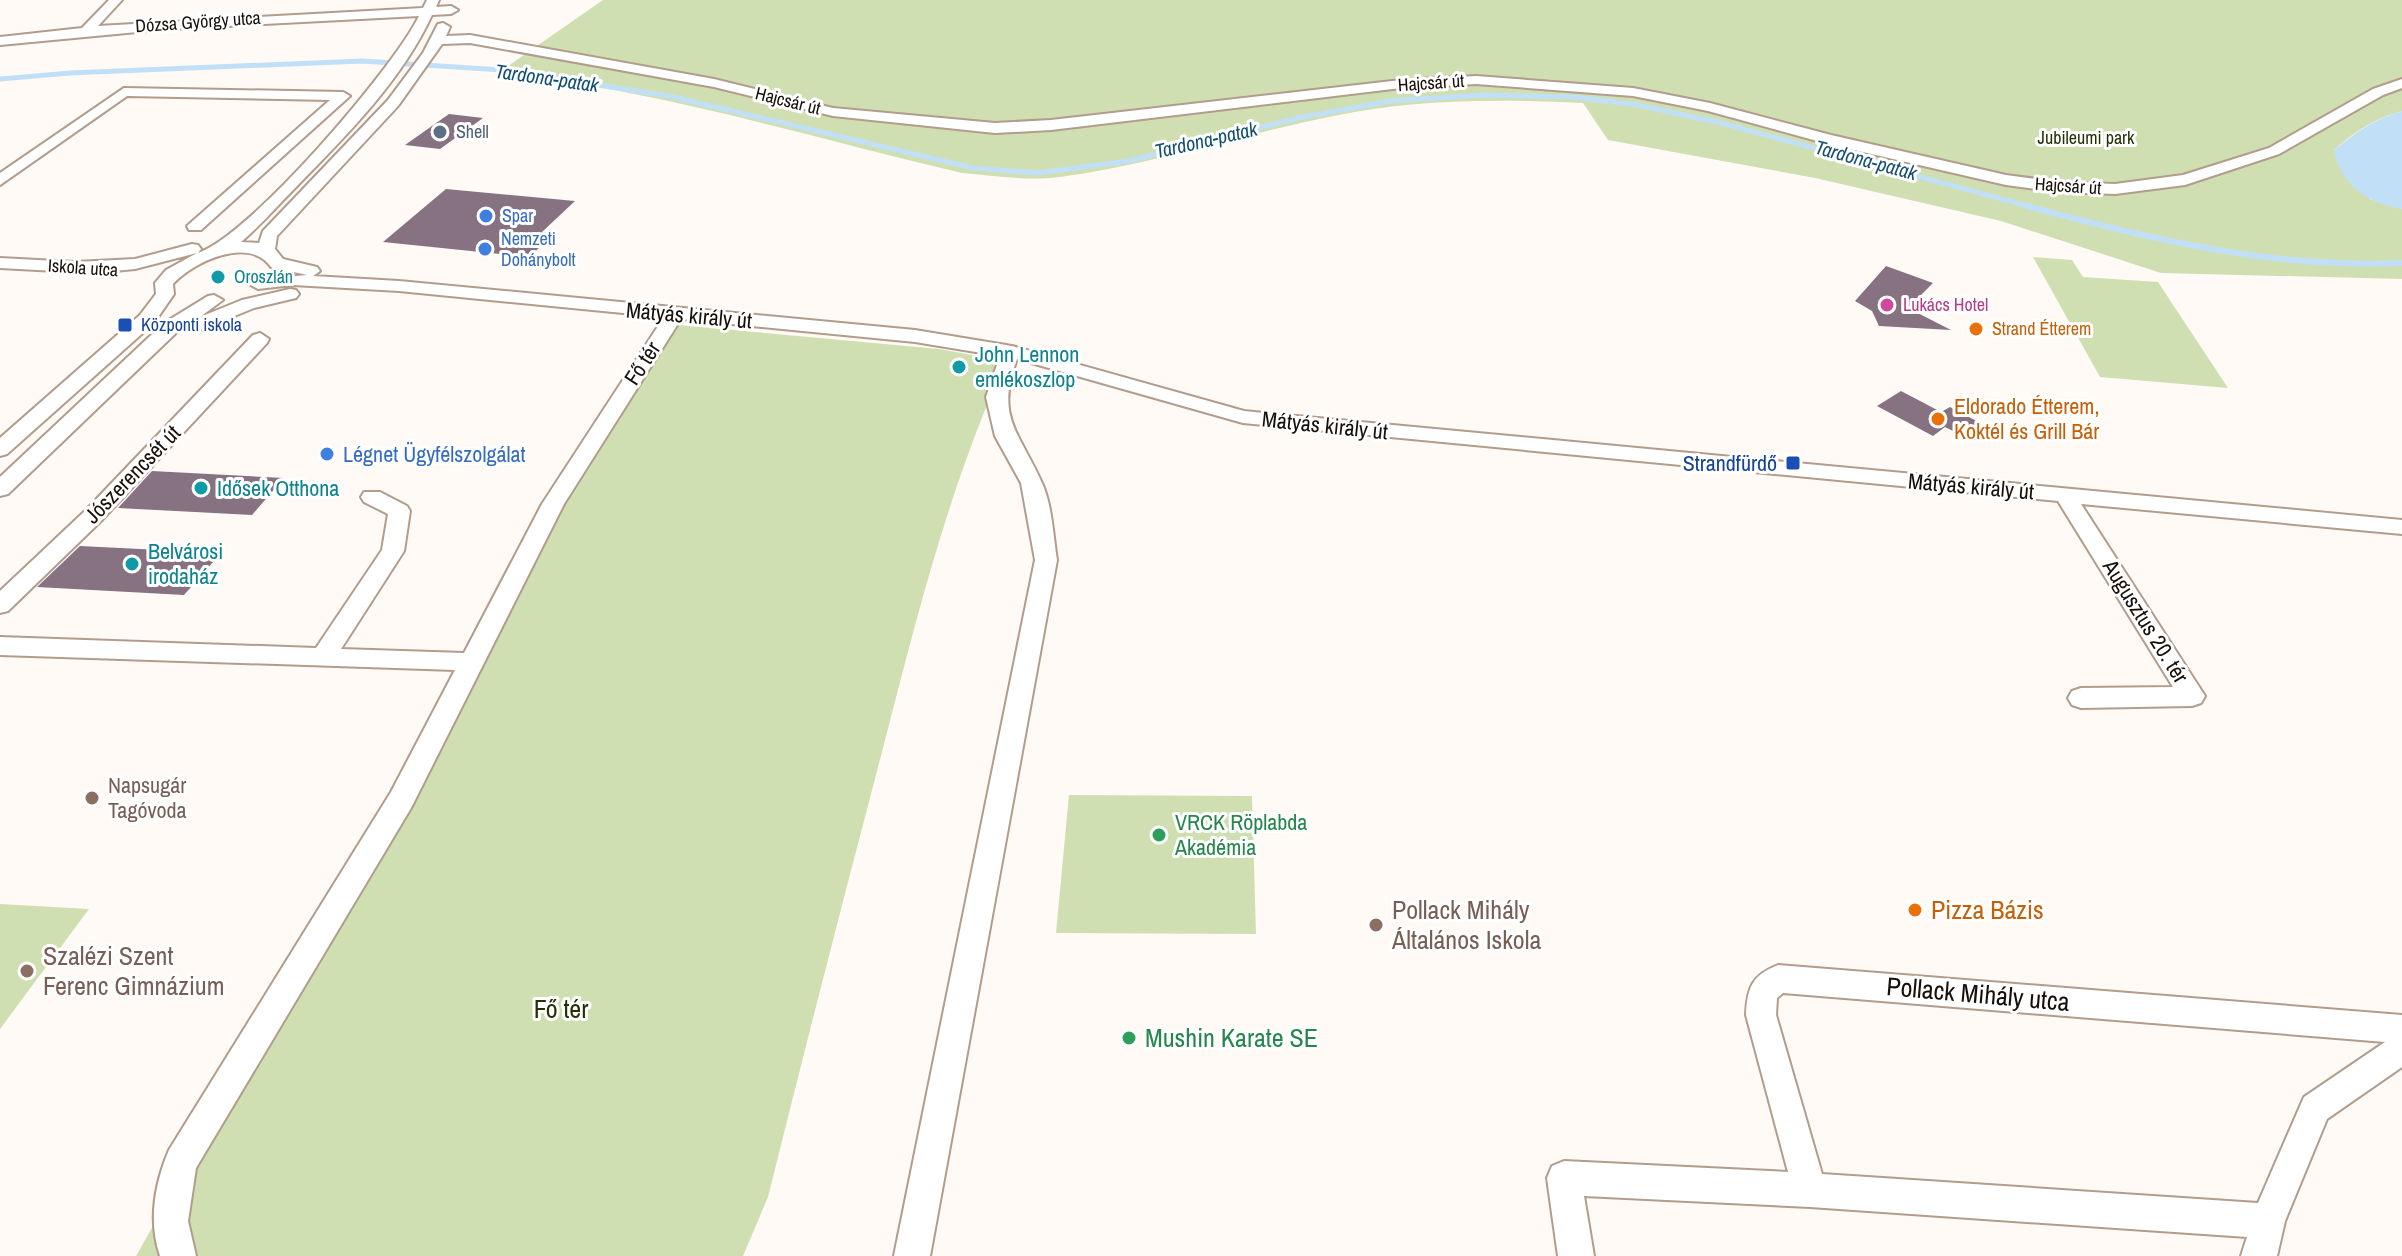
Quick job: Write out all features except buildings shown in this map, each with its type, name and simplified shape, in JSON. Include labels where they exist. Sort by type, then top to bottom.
[{"type":"street","points":[[88,29],[116,0]]},
{"type":"street","points":[[0,489],[171,327],[214,300],[258,284],[271,274],[269,235],[350,152],[415,75],[433,47],[453,5]]},
{"type":"street","name":"Dózsa György utca","points":[[0,41],[88,29],[453,5]]},
{"type":"street","points":[[0,449],[147,319],[173,271],[237,238],[320,154],[404,53],[431,6]]},
{"type":"street","name":"Hajcsár út","points":[[433,47],[470,39],[714,83],[844,114],[995,128],[1051,125],[1401,84],[1462,80],[1605,89],[1710,107],[1859,147],[2006,180],[2060,187],[2115,189],[2185,180],[2274,151],[2378,92],[2402,83]]},
{"type":"street","points":[[0,180],[124,92],[343,96],[195,226]]},
{"type":"street","points":[[129,265],[167,257],[211,242],[248,221],[278,195]]},
{"type":"street","points":[[80,266],[129,265],[243,248],[399,286]]},
{"type":"street","name":"Iskola utca","points":[[0,263],[80,266],[137,273],[183,301],[214,300]]},
{"type":"street","name":"Mátyás király út","points":[[258,284],[293,280],[399,286],[915,336],[1012,352],[1243,417],[2402,527]]},
{"type":"street","points":[[127,370],[168,341],[211,318],[269,298],[349,283]]},
{"type":"street","name":"Fő tér","points":[[178,1256],[172,1243],[172,1195],[181,1162],[401,800],[553,504],[675,314]]},
{"type":"street","name":"Jószerencsét út","points":[[0,605],[94,515],[260,339]]},
{"type":"street","points":[[912,1256],[1046,560],[1032,483],[1005,436],[996,397],[1006,361],[1012,352]]},
{"type":"street","name":"Augusztus 20. tér","points":[[2064,494],[2192,696],[2081,698]]},
{"type":"street","points":[[321,659],[393,551],[399,511],[372,497]]},
{"type":"street","points":[[0,646],[472,662]]},
{"type":"street","name":"Pollack Mihály utca","points":[[1810,1190],[1761,1015],[1762,991],[1778,979],[2402,1029]]},
{"type":"street","points":[[2259,1256],[2268,1221],[2315,1108],[2402,1049]]},
{"type":"street","points":[[1576,1256],[1564,1178],[1810,1190],[2268,1221]]},
{"type":"green space","name":"Jubileumi park","points":[[603,0],[2402,0],[2402,111],[2365,126],[2334,150],[2370,199],[2402,209],[2402,279],[2161,273],[2001,221],[1815,178],[1608,140],[1583,103],[1489,101],[1427,103],[1365,110],[1094,172],[1023,178],[962,173],[673,102],[557,80],[498,73]]},
{"type":"green space","points":[[2033,257],[2072,260],[2083,277],[2158,282],[2228,388],[2100,377]]},
{"type":"green space","name":"Fő tér","points":[[668,324],[939,349],[1006,361],[967,456],[935,554],[768,1197],[743,1256],[136,1256],[472,662]]},
{"type":"green space","name":"VRCK Röplabda Akadémia","points":[[1069,795],[1252,796],[1256,934],[1056,933]]},
{"type":"green space","name":"Szalézi Szent Ferenc Gimnázium","points":[[0,904],[89,909],[0,1029]]},
{"type":"water","points":[[2402,111],[2402,209],[2378,202],[2358,190],[2342,173],[2334,150],[2366,127]]},
{"type":"waterway","name":"Tardona-patak","points":[[0,79],[70,73],[362,61],[502,70],[669,96],[973,168],[1038,173],[1129,161],[1298,118],[1391,101],[1482,95],[1572,97],[1632,104],[1721,123],[2035,208]]},
{"type":"waterway","name":"Tardona-patak","points":[[2027,206],[2119,230],[2213,249],[2307,261],[2402,263]]},
{"type":"place","name":"Shell","points":[[440,132]]},
{"type":"place","name":"Spar","points":[[486,216]]},
{"type":"place","name":"Nemzeti Dohánybolt","points":[[485,249]]},
{"type":"place","name":"Oroszlán","points":[[218,277]]},
{"type":"place","name":"Lukács Hotel","points":[[1887,305]]},
{"type":"place","name":"Központi iskola","points":[[125,325]]},
{"type":"place","name":"Strand Étterem","points":[[1976,329]]},
{"type":"place","name":"John Lennon emlékoszlop","points":[[959,367]]},
{"type":"place","name":"Eldorado Étterem, Koktél és Grill Bár","points":[[1938,419]]},
{"type":"place","name":"Légnet Ügyfélszolgálat","points":[[327,454]]},
{"type":"place","name":"Strandfürdő","points":[[1793,463]]},
{"type":"place","name":"Idősek Otthona","points":[[201,488]]},
{"type":"place","name":"Belvárosi irodaház","points":[[132,564]]},
{"type":"place","name":"Napsugár Tagóvoda","points":[[92,798]]},
{"type":"place","name":"VRCK Röplabda Akadémia","points":[[1159,835]]},
{"type":"place","name":"Pizza Bázis","points":[[1915,910]]},
{"type":"place","name":"Pollack Mihály Általános Iskola","points":[[1376,925]]},
{"type":"place","name":"Szalézi Szent Ferenc Gimnázium","points":[[27,971]]},
{"type":"place","name":"Mushin Karate SE","points":[[1129,1038]]}]
